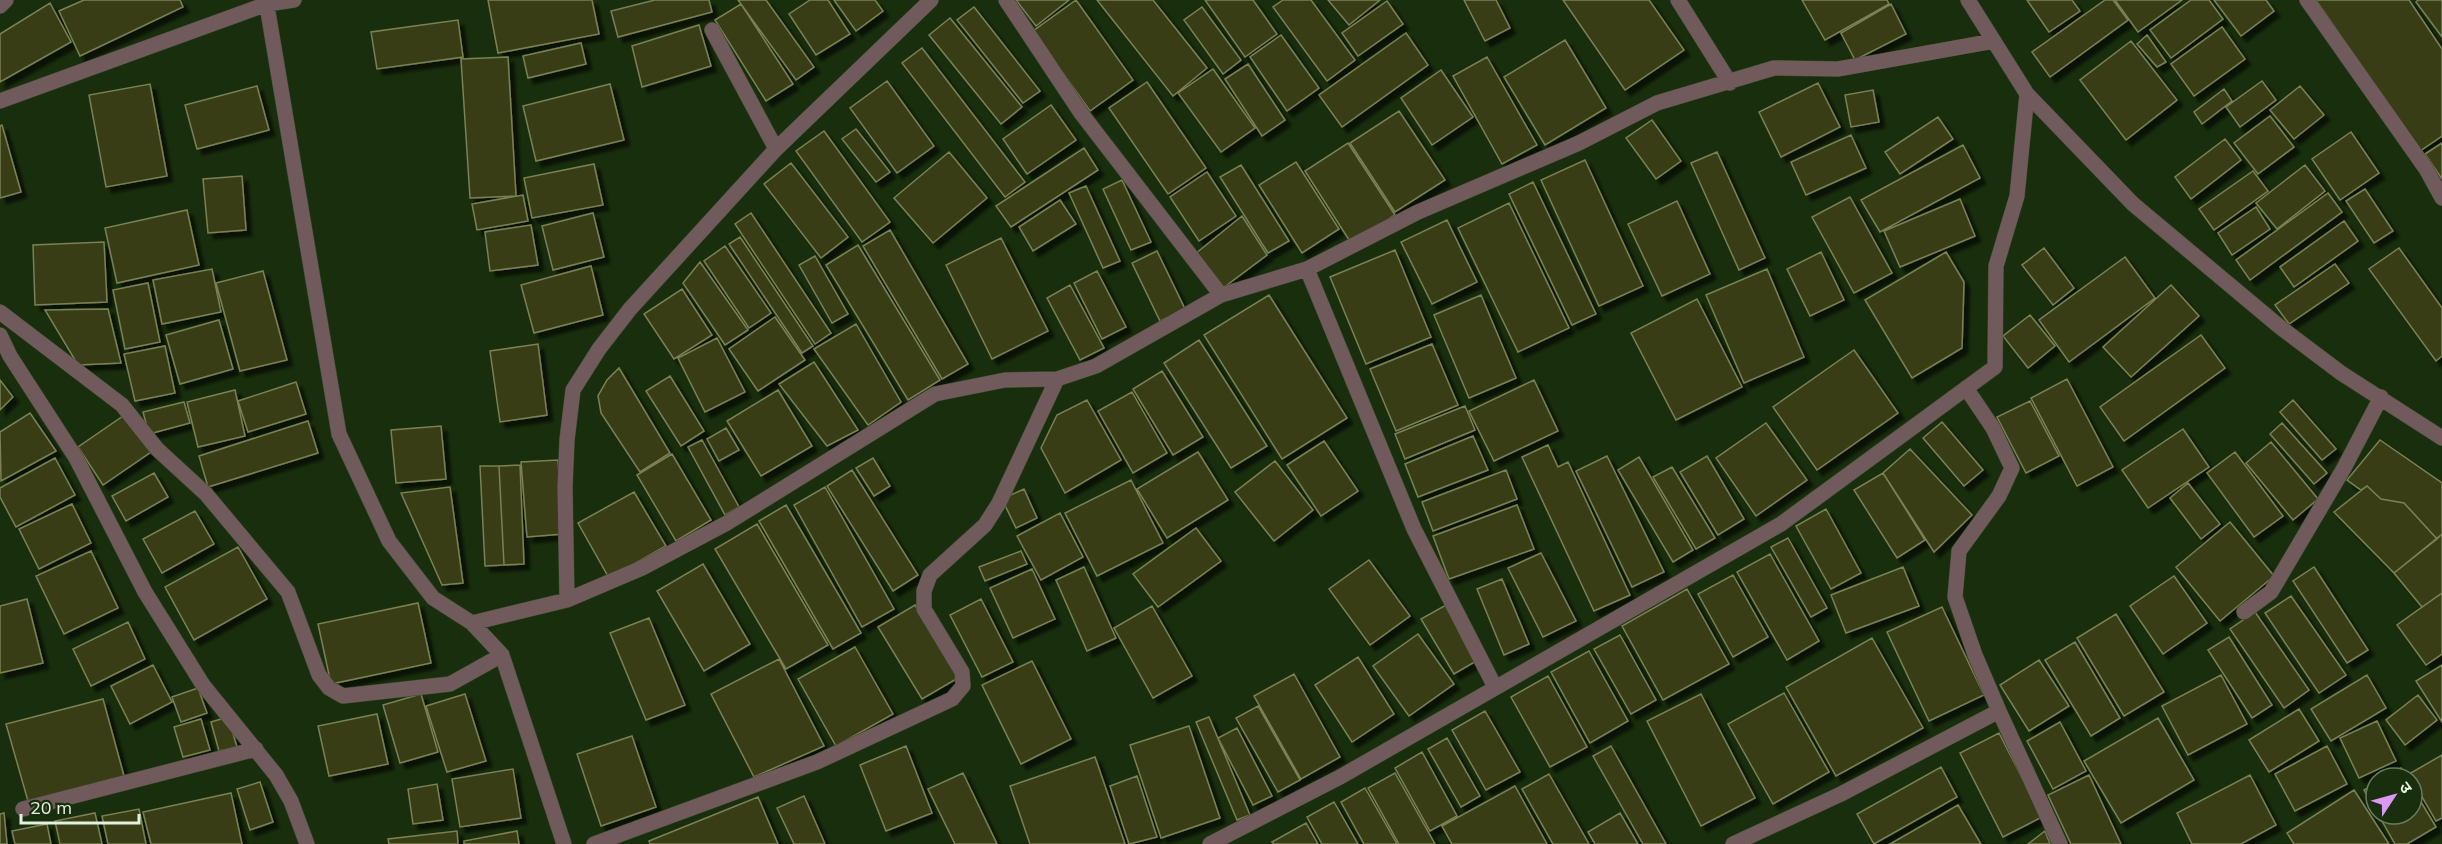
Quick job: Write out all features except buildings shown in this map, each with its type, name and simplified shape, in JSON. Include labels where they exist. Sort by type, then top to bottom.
[{"type":"street","points":[[0,6],[6,0]]},
{"type":"street","points":[[0,101],[266,2],[294,0]]},
{"type":"street","points":[[567,600],[567,440],[573,390],[599,349],[630,309],[776,149],[932,0]]},
{"type":"street","points":[[1006,0],[1081,113],[1221,295]]},
{"type":"street","points":[[1678,0],[1730,83]]},
{"type":"street","points":[[1968,0],[2027,94],[2133,204],[2280,327],[2341,373],[2442,438]]},
{"type":"street","points":[[2307,0],[2426,169],[2442,198]]},
{"type":"street","points":[[266,2],[339,434],[389,542],[434,598],[472,623],[502,655],[564,844]]},
{"type":"street","points":[[712,30],[776,149]]},
{"type":"street","points":[[472,623],[567,600],[642,568],[727,523],[935,394],[1005,380],[1058,379],[1096,366],[1221,295],[1307,269],[1418,212],[1579,143],[1657,103],[1774,68],[1838,69],[1994,41]]},
{"type":"street","points":[[1210,844],[1340,777],[1781,524],[1995,367],[1996,266],[2017,196],[2027,94]]},
{"type":"street","points":[[1307,269],[1414,529],[1495,687]]},
{"type":"street","points":[[0,312],[122,405],[157,449],[206,494],[288,592],[316,667],[329,688],[343,696],[450,684],[502,655]]},
{"type":"street","points":[[0,335],[10,356],[76,458],[150,601],[203,685],[276,775],[291,801],[307,844]]},
{"type":"street","points":[[594,844],[817,762],[952,699],[963,686],[962,672],[924,609],[924,591],[930,575],[986,525],[999,503],[1058,379]]},
{"type":"street","points":[[1966,388],[1993,428],[2012,468],[1999,496],[1959,551],[1955,597],[1975,655],[2060,844]]},
{"type":"street","points":[[2244,612],[2271,592],[2344,468],[2381,397]]},
{"type":"street","points":[[1733,844],[1841,794],[1999,711]]},
{"type":"street","points":[[23,809],[256,749]]}]
